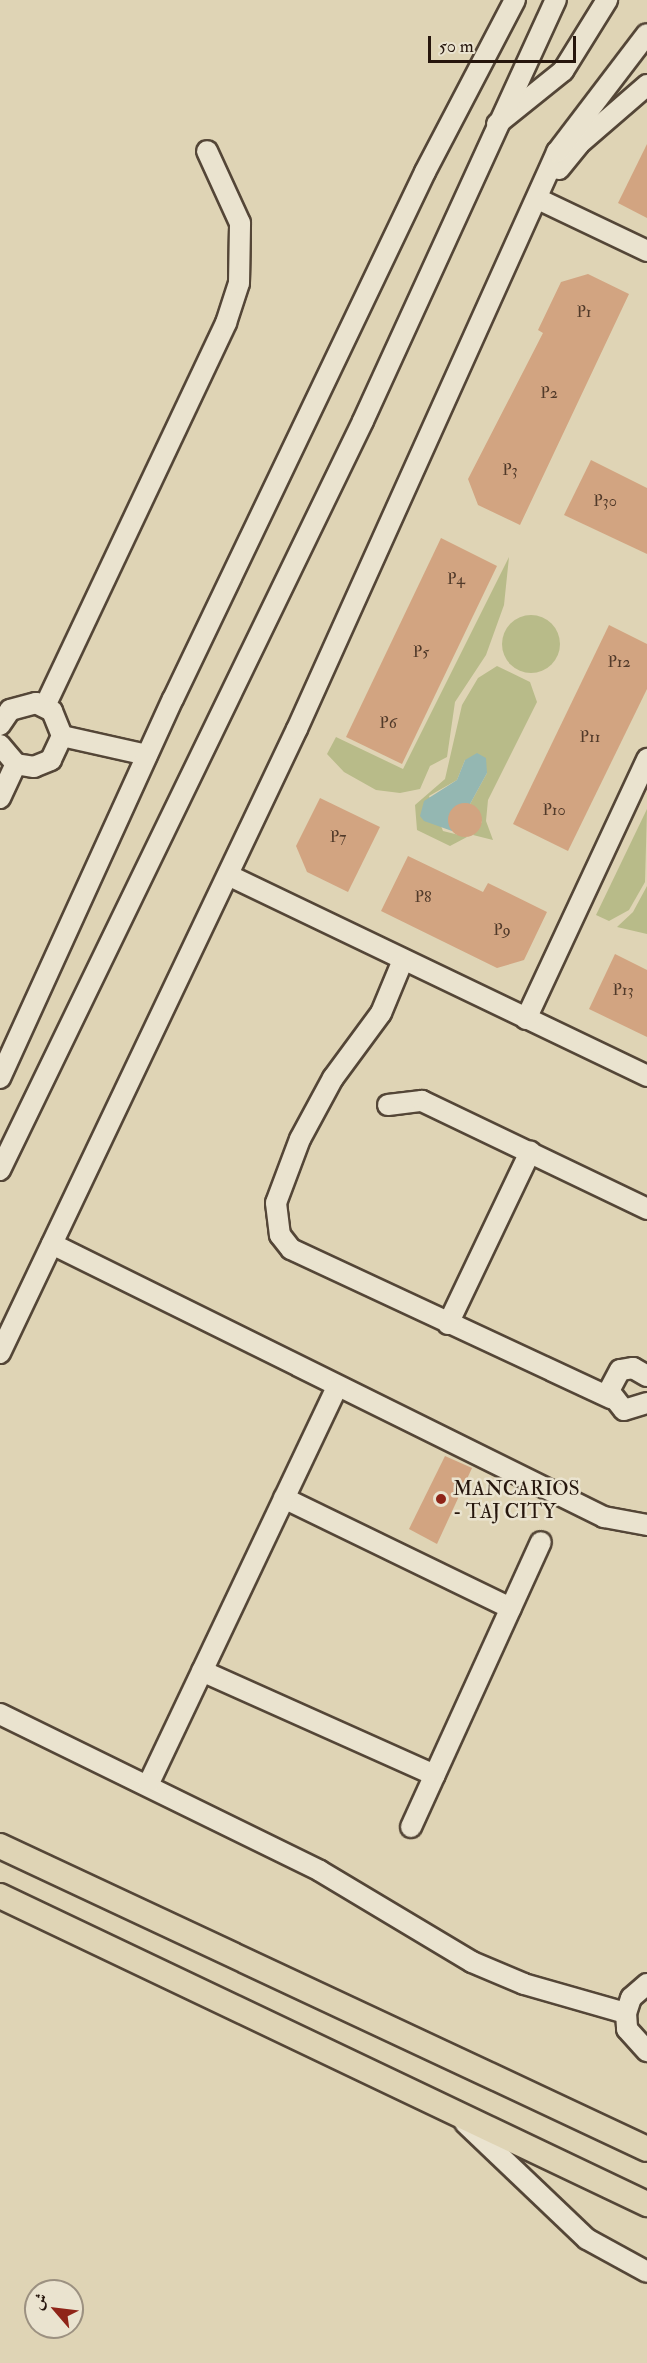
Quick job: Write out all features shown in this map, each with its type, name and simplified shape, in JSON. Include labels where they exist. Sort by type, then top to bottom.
[{"type":"main road","points":[[0,1846],[647,2149]]},
{"type":"main road","points":[[0,1896],[647,2204]]},
{"type":"street","points":[[0,1078],[147,755],[425,172],[515,0]]},
{"type":"street","points":[[0,1170],[317,517],[556,0]]},
{"type":"street","points":[[497,124],[563,72],[607,0]]},
{"type":"street","points":[[0,1353],[228,875],[541,193],[577,120],[630,62],[647,34]]},
{"type":"street","points":[[541,193],[579,144],[647,85]]},
{"type":"street","points":[[45,706],[226,323],[239,283],[240,224],[207,151]]},
{"type":"street","points":[[541,193],[647,251]]},
{"type":"street","points":[[0,745],[16,764],[34,767],[51,760],[62,736],[58,718],[45,706],[27,703],[1,718]]},
{"type":"street","points":[[62,736],[147,755]]},
{"type":"street","points":[[526,1020],[647,759]]},
{"type":"street","points":[[0,798],[16,764]]},
{"type":"street","points":[[228,875],[526,1020],[647,1076]]},
{"type":"street","points":[[403,960],[381,1013],[316,1106],[283,1181],[275,1219],[291,1248],[448,1324],[611,1398],[624,1410],[646,1407]]},
{"type":"street","points":[[388,1105],[422,1101],[647,1209]]},
{"type":"street","points":[[448,1324],[530,1152]]},
{"type":"street","points":[[52,1244],[336,1387],[604,1516],[647,1525]]},
{"type":"street","points":[[611,1398],[609,1385],[620,1370],[633,1368],[647,1376]]},
{"type":"street","points":[[149,1783],[336,1387]]},
{"type":"street","points":[[284,1498],[511,1608]]},
{"type":"street","points":[[411,1827],[541,1542]]},
{"type":"street","points":[[202,1671],[435,1775]]},
{"type":"street","points":[[0,1714],[149,1783],[320,1870],[472,1962],[524,1984],[626,2013]]},
{"type":"street","points":[[647,1984],[631,1998],[626,2013],[627,2029],[647,2051]]},
{"type":"street","points":[[454,2113],[587,2240],[647,2272]]},
{"type":"green space","points":[[509,557],[504,605],[486,655],[455,702],[447,757],[430,766],[420,789],[400,793],[376,790],[344,772],[327,754],[336,737],[403,769]]},
{"type":"green space","points":[[525,615],[537,615],[552,623],[560,638],[560,650],[552,665],[537,673],[525,673],[510,665],[502,650],[502,638],[510,623]]},
{"type":"green space","points":[[497,666],[530,682],[537,702],[488,800],[486,821],[493,840],[473,835],[482,822],[470,804],[487,773],[465,760],[457,780],[429,796],[443,831],[467,837],[450,846],[417,830],[415,805],[445,779],[462,705],[478,678]]},
{"type":"green space","points":[[647,809],[645,882],[629,910],[609,921],[596,915]]},
{"type":"green space","points":[[647,886],[647,934],[617,927],[633,912]]},
{"type":"water","points":[[477,753],[486,758],[487,773],[470,804],[452,811],[452,831],[424,821],[420,816],[424,801],[457,780],[465,760]]},
{"type":"building","points":[[647,144],[647,218],[618,203]]},
{"type":"building","points":[[588,274],[629,294],[520,525],[478,505],[468,479],[543,333],[538,330],[561,282]]},
{"type":"building","points":[[591,460],[647,488],[647,554],[564,515]]},
{"type":"building","points":[[441,538],[497,566],[402,764],[346,737]]},
{"type":"building","points":[[609,625],[647,644],[647,689],[568,851],[513,824]]},
{"type":"building","points":[[320,798],[380,827],[348,892],[307,872],[296,846]]},
{"type":"building","points":[[465,803],[477,808],[482,820],[477,832],[465,837],[453,832],[448,820],[453,808]]},
{"type":"building","points":[[408,856],[483,892],[488,883],[547,912],[524,960],[497,968],[381,911]]},
{"type":"building","points":[[615,954],[647,970],[647,1037],[589,1009]]},
{"type":"building","name":"MANCARIOS - TAJ CITY","points":[[445,1456],[472,1468],[437,1544],[409,1529]]},
{"type":"place","name":"MANCARIOS - TAJ CITY","points":[[441,1499]]}]
